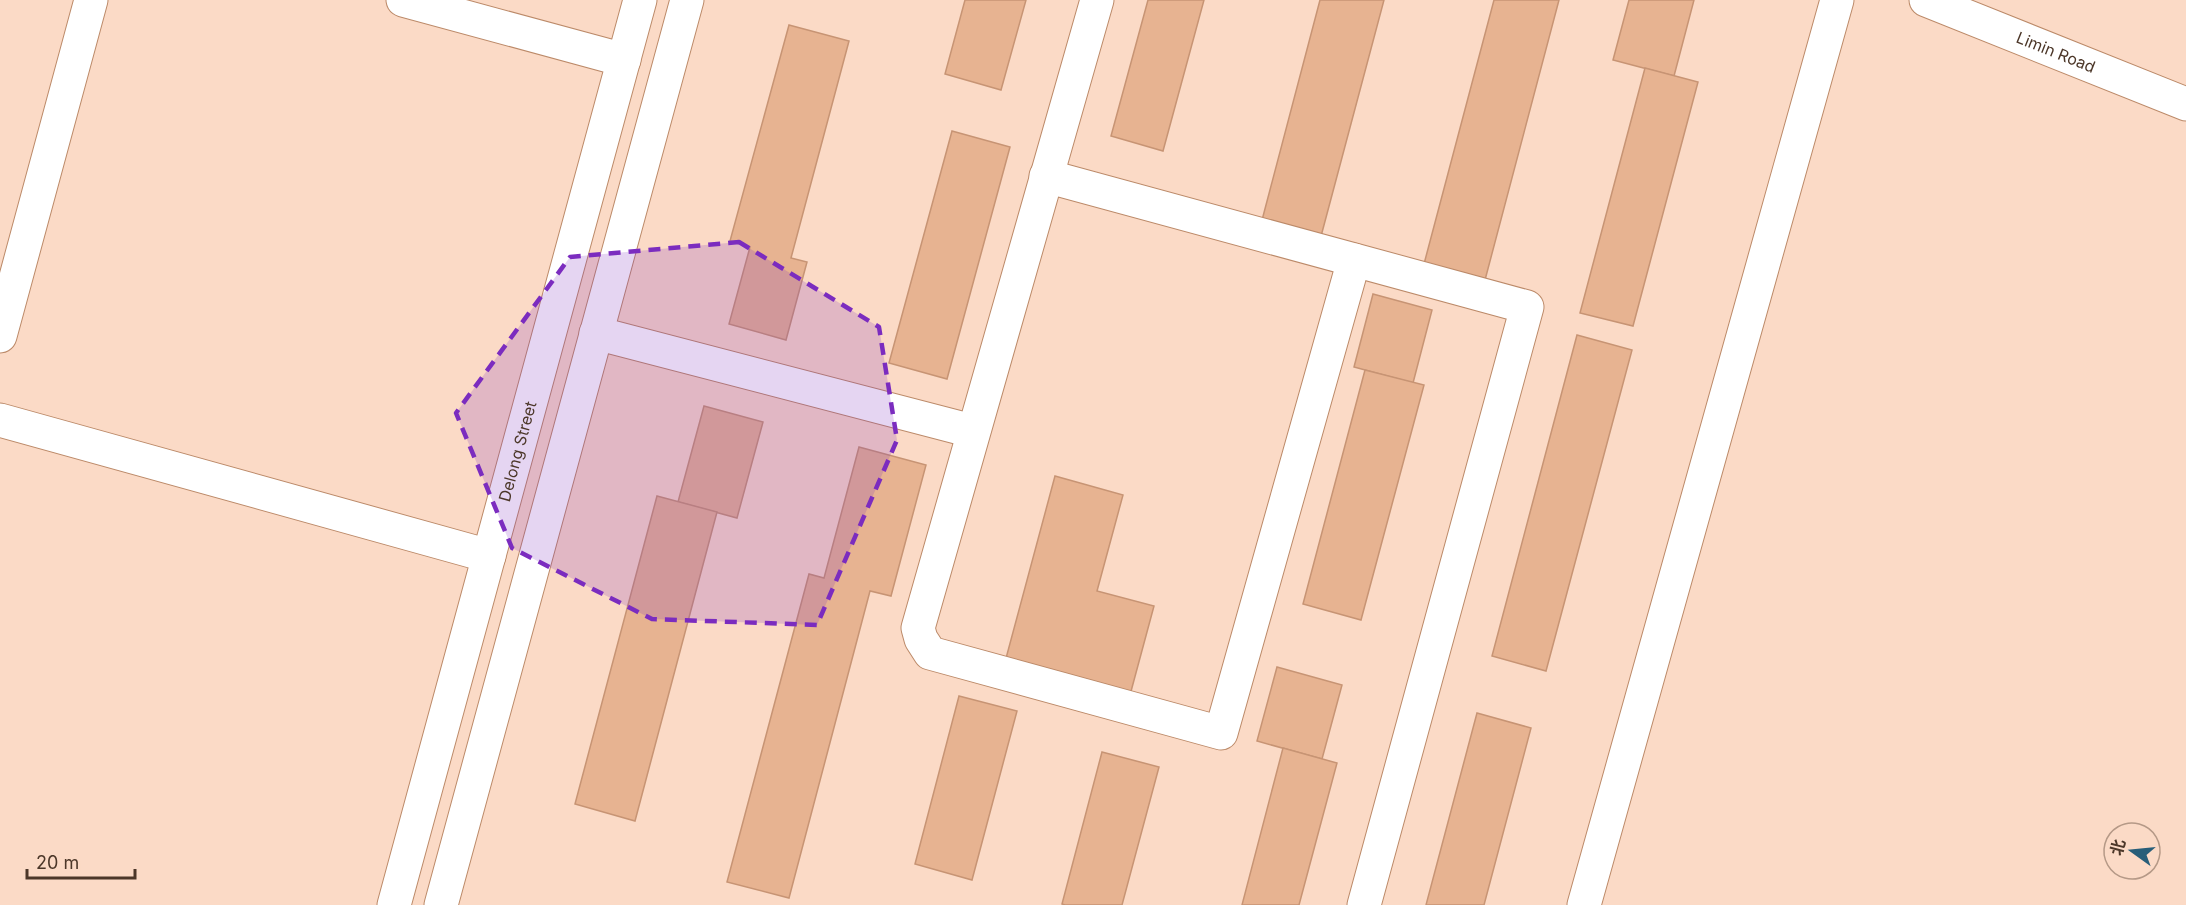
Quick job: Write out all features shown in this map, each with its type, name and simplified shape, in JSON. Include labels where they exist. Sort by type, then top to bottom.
[{"type":"street","points":[[0,336],[91,0]]},
{"type":"street","points":[[403,0],[624,60]]},
{"type":"street","name":"Delong Street","points":[[394,905],[640,0]]},
{"type":"street","points":[[441,905],[687,0]]},
{"type":"street","points":[[1097,0],[972,431],[918,628],[921,639],[930,653],[1221,734],[1354,260]]},
{"type":"street","points":[[1584,905],[1837,0]]},
{"type":"street","name":"Limin Road","points":[[1926,0],[2186,104]]},
{"type":"street","points":[[1046,176],[1527,308],[1364,905]]},
{"type":"street","points":[[596,333],[972,431]]},
{"type":"street","points":[[0,420],[489,556]]},
{"type":"highlighted area","points":[[739,242],[879,327],[897,440],[817,625],[652,619],[512,548],[456,413],[570,257]]},
{"type":"building","points":[[965,0],[1026,0],[1001,90],[945,74]]},
{"type":"building","points":[[1148,0],[1204,0],[1163,151],[1111,136]]},
{"type":"building","points":[[1320,0],[1384,0],[1320,240],[1261,224]]},
{"type":"building","points":[[1494,0],[1559,0],[1485,280],[1424,264]]},
{"type":"building","points":[[1629,0],[1694,0],[1674,76],[1613,60]]},
{"type":"building","points":[[789,25],[849,41],[791,258],[807,262],[786,340],[729,324],[750,247],[730,241]]},
{"type":"building","points":[[1645,68],[1698,82],[1633,326],[1580,313]]},
{"type":"building","points":[[952,131],[1010,147],[947,379],[889,363]]},
{"type":"building","points":[[1373,294],[1432,310],[1413,383],[1354,367]]},
{"type":"building","points":[[1577,335],[1632,350],[1546,671],[1492,656]]},
{"type":"building","points":[[1365,370],[1424,385],[1361,620],[1303,604]]},
{"type":"building","points":[[704,406],[763,422],[737,518],[678,502]]},
{"type":"building","points":[[859,447],[926,465],[891,596],[870,591],[789,898],[727,882],[809,574],[824,578]]},
{"type":"building","points":[[1055,476],[1123,495],[1097,591],[1154,606],[1130,695],[1005,662]]},
{"type":"building","points":[[657,496],[717,512],[635,821],[575,804]]},
{"type":"building","points":[[1277,667],[1342,685],[1322,759],[1257,741]]},
{"type":"building","points":[[959,696],[1017,711],[972,880],[915,864]]},
{"type":"building","points":[[1477,713],[1531,728],[1484,905],[1426,905]]},
{"type":"building","points":[[1283,748],[1337,763],[1299,905],[1242,905]]},
{"type":"building","points":[[1102,752],[1159,767],[1122,905],[1065,905],[1062,904]]}]
